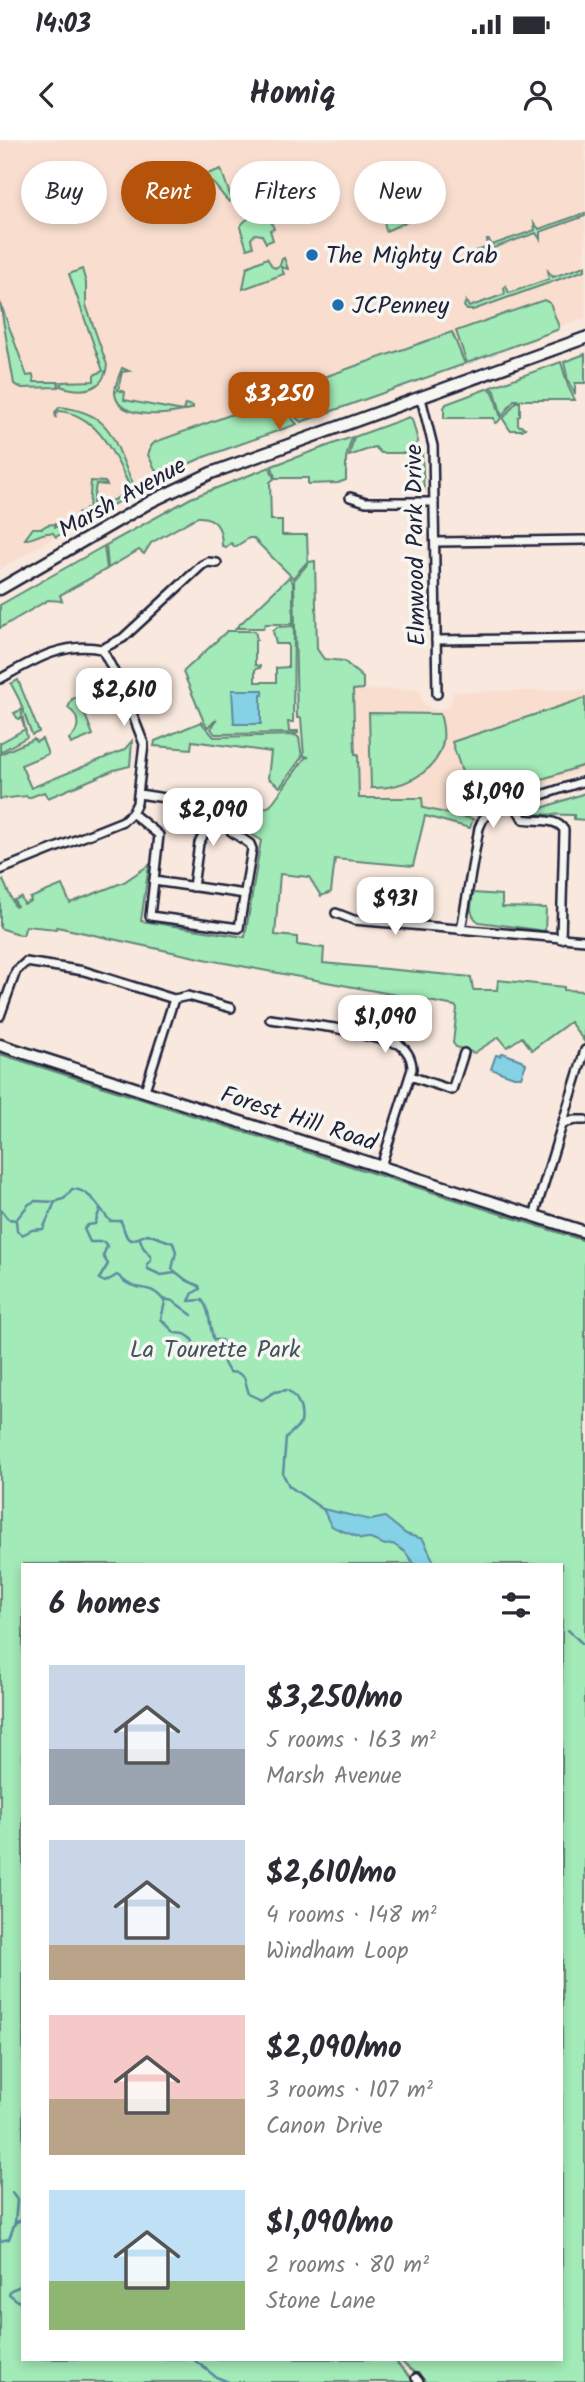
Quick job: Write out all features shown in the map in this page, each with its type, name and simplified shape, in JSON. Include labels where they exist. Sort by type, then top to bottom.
[{"type":"street","name":"Marsh Avenue","points":[[0,589],[180,486],[211,472],[585,338]]},
{"type":"street","name":"Elmwood Park Drive","points":[[421,398],[432,439],[438,694]]},
{"type":"street","points":[[350,497],[366,502],[434,502]]},
{"type":"street","points":[[435,542],[585,540]]},
{"type":"street","points":[[1,676],[50,652],[90,647],[102,649],[123,638],[202,565],[208,562],[217,563]]},
{"type":"street","points":[[436,640],[585,638]]},
{"type":"street","points":[[0,870],[123,821],[132,813],[139,794],[144,740],[121,685],[102,649]]},
{"type":"street","points":[[461,930],[481,823],[492,811],[585,781]]},
{"type":"street","points":[[132,813],[159,835],[149,916],[237,929],[240,926],[252,849],[250,844],[231,831],[234,812],[210,805],[139,794]]},
{"type":"street","points":[[514,804],[523,819],[555,822],[564,830],[561,939]]},
{"type":"street","points":[[193,887],[199,843],[206,831],[210,805]]},
{"type":"street","points":[[154,881],[245,894]]},
{"type":"street","points":[[336,913],[354,920],[585,940]]},
{"type":"street","points":[[0,1016],[16,971],[26,962],[84,971],[174,999],[188,996],[231,1008]]},
{"type":"street","points":[[145,1090],[174,999]]},
{"type":"street","points":[[270,1018],[335,1028],[399,1044],[405,1049],[412,1062],[410,1076],[381,1166]]},
{"type":"street","name":"Forest Hill Road","points":[[0,1045],[585,1232]]},
{"type":"street","points":[[534,1216],[585,1051]]},
{"type":"street","points":[[410,1076],[452,1090],[464,1053]]},
{"type":"street","points":[[564,1123],[575,1119],[585,1120]]},
{"type":"shaded area","points":[[0,140],[585,140],[585,320],[558,327],[556,331],[204,457],[134,490],[135,493],[105,509],[102,508],[0,569]]},
{"type":"shaded area","points":[[420,689],[424,704],[437,711],[450,705],[454,692],[585,690],[585,771],[480,805],[474,812],[473,819],[423,808],[421,798],[359,798],[353,690]]},
{"type":"green space","points":[[221,169],[230,195],[229,202],[216,186],[216,171]]},
{"type":"green space","points":[[585,213],[585,216],[540,232],[540,239],[536,233],[493,248],[493,256],[489,250],[465,258],[465,255],[488,247],[487,240],[492,245],[535,230],[534,223],[539,229]]},
{"type":"green space","points":[[242,224],[272,224],[274,229],[270,230],[273,240],[266,243],[262,235],[255,234],[251,239],[253,247],[247,249],[240,227]]},
{"type":"green space","points":[[384,224],[402,224],[386,231]]},
{"type":"green space","points":[[267,258],[275,268],[284,258],[288,269],[281,267],[284,274],[243,289],[247,267]]},
{"type":"green space","points":[[585,266],[585,270],[473,310],[467,310],[464,306],[466,301],[469,307],[505,294],[506,286],[509,293],[549,279],[548,271],[553,277]]},
{"type":"green space","points":[[82,269],[86,283],[86,305],[107,365],[101,381],[83,390],[60,386],[62,382],[94,381],[94,375],[103,371],[69,274]]},
{"type":"green space","points":[[544,300],[550,303],[559,327],[557,330],[467,363],[456,331]]},
{"type":"green space","points":[[0,302],[27,376],[33,375],[34,382],[59,382],[58,387],[22,388],[14,384]]},
{"type":"green space","points":[[452,332],[465,364],[301,422],[276,399],[276,394]]},
{"type":"green space","points":[[585,354],[585,383],[575,383],[575,394],[568,381],[564,362]]},
{"type":"green space","points":[[561,362],[575,400],[514,400],[502,417],[495,391],[491,387]]},
{"type":"green space","points":[[122,368],[129,371],[122,372],[118,390],[125,392],[124,400],[183,411],[149,414],[126,409],[115,394]]},
{"type":"green space","points":[[489,388],[493,392],[501,418],[498,422],[495,423],[494,418],[444,418],[446,404]]},
{"type":"green space","points":[[274,399],[297,424],[204,457],[159,477],[148,455],[155,442]]},
{"type":"green space","points":[[516,402],[520,402],[518,425],[525,428],[510,430],[503,419]]},
{"type":"green space","points":[[185,404],[193,406],[193,408],[183,411]]},
{"type":"green space","points":[[60,407],[79,411],[104,425],[117,446],[136,489],[135,493],[105,509],[102,508],[105,501],[114,500],[131,489],[112,451],[95,428],[72,414],[57,411],[56,418],[55,412]]},
{"type":"green space","points":[[409,417],[412,419],[418,441],[414,446],[420,446],[422,453],[381,453],[375,447],[349,456],[354,437]]},
{"type":"green space","points":[[352,437],[346,458],[346,480],[338,483],[308,484],[308,478],[275,478],[272,466]]},
{"type":"green space","points":[[422,454],[424,491],[419,491],[419,467],[407,466],[407,455]]},
{"type":"green space","points":[[270,467],[274,479],[270,482],[271,520],[282,520],[282,535],[307,535],[308,561],[293,578],[253,538],[235,547],[231,543],[226,547],[222,546],[217,524],[204,517],[197,517],[151,543],[144,554],[139,550],[108,568],[106,545],[191,498]]},
{"type":"green space","points":[[91,481],[105,482],[107,485],[96,484],[91,516],[56,537],[49,533],[25,539],[33,528],[55,524],[55,527],[72,526],[72,519],[89,508]]},
{"type":"green space","points":[[104,546],[107,569],[60,595],[62,601],[48,600],[0,628],[0,605]]},
{"type":"green space","points":[[315,561],[317,649],[324,659],[344,661],[363,678],[363,689],[353,690],[359,798],[422,798],[423,808],[473,819],[470,828],[425,816],[413,866],[335,859],[331,892],[321,896],[309,877],[280,874],[275,935],[297,937],[297,945],[324,948],[323,963],[471,977],[473,990],[497,990],[498,980],[585,991],[584,1041],[570,1022],[532,1050],[522,1037],[507,1047],[499,1037],[474,1053],[456,1047],[453,1043],[457,1009],[455,1006],[209,960],[57,927],[26,926],[23,935],[0,928],[0,882],[3,880],[15,907],[17,906],[14,900],[21,897],[24,904],[31,901],[30,898],[62,885],[70,903],[124,882],[149,865],[141,921],[245,937],[261,840],[249,833],[256,823],[256,816],[249,814],[270,806],[305,758],[309,757],[304,756],[301,718],[297,718],[294,580],[309,562]]},
{"type":"green space","points":[[289,577],[293,583],[293,624],[236,628]]},
{"type":"green space","points":[[294,626],[293,722],[288,722],[289,731],[298,733],[215,734],[211,729],[217,719],[208,727],[204,722],[183,672],[227,631],[255,631],[255,665],[260,668],[255,669],[255,682],[276,682],[276,668],[288,667],[288,644],[276,644],[273,631],[277,627]]},
{"type":"green space","points":[[18,680],[39,732],[32,735],[11,684]]},
{"type":"green space","points":[[78,697],[93,735],[71,744],[69,739],[76,731],[78,723],[68,708],[72,699]]},
{"type":"green space","points":[[585,698],[585,765],[472,802],[452,742]]},
{"type":"green space","points":[[21,710],[27,737],[0,752],[0,743],[25,729],[21,718],[18,719],[14,713]]},
{"type":"green space","points":[[369,713],[440,714],[443,742],[438,756],[414,779],[392,786],[371,788]]},
{"type":"green space","points":[[201,722],[214,737],[296,735],[299,738],[302,757],[280,787],[268,778],[271,752],[192,741],[191,749],[154,746],[155,741]]},
{"type":"green space","points":[[34,739],[36,742],[42,739],[48,754],[21,765],[31,788],[124,750],[132,741],[130,766],[48,798],[44,792],[28,798],[0,799],[0,754]]},
{"type":"green space","points":[[585,793],[585,820],[574,819],[574,815],[525,814]]},
{"type":"green space","points":[[473,893],[502,895],[502,907],[546,908],[545,931],[479,922],[472,913]]},
{"type":"green space","name":"La Tourette Park","points":[[0,1054],[585,1241],[585,2382],[426,2382],[400,2361],[563,2361],[563,1563],[21,1563],[21,2361],[395,2361],[415,2382],[0,2382]]},
{"type":"water","points":[[232,690],[263,690],[261,724],[234,724]]},
{"type":"water","points":[[503,1053],[526,1064],[521,1077],[491,1069],[496,1055]]},
{"type":"water","points":[[323,1509],[371,1520],[385,1517],[406,1534],[423,1539],[435,1563],[413,1563],[405,1552],[393,1544],[385,1545],[368,1538],[361,1539],[335,1528]]},
{"type":"waterway","points":[[0,1209],[8,1219],[16,1220],[29,1204],[35,1201],[55,1202],[65,1198],[72,1189],[78,1190],[94,1200],[110,1221],[121,1221],[129,1240],[148,1234],[173,1243],[176,1252],[172,1269],[199,1286],[200,1289],[193,1293],[189,1301],[202,1300],[205,1304],[214,1340],[221,1340],[224,1344],[224,1363],[229,1372],[244,1377],[249,1394],[262,1400],[274,1392],[287,1390],[297,1400],[301,1409],[301,1423],[286,1438],[283,1474],[289,1486],[324,1510]]},
{"type":"waterway","points":[[16,1220],[17,1231],[22,1235],[43,1229],[55,1202]]},
{"type":"waterway","points":[[100,1209],[95,1224],[84,1229],[90,1242],[104,1242],[107,1246],[103,1256],[108,1264],[99,1279],[105,1282],[117,1275],[132,1286],[155,1292],[165,1302],[161,1319],[175,1333],[191,1338],[201,1357]]},
{"type":"waterway","points":[[140,1239],[151,1257],[147,1264],[148,1269],[161,1275],[175,1273]]},
{"type":"waterway","points":[[163,1299],[173,1301],[192,1315]]},
{"type":"waterway","points":[[568,1630],[585,1646]]},
{"type":"waterway","points":[[12,2193],[17,2200],[15,2223]]},
{"type":"waterway","points":[[0,2241],[9,2239],[15,2223],[21,2220]]},
{"type":"waterway","points":[[21,2286],[11,2290],[9,2294],[21,2303]]},
{"type":"waterway","points":[[196,2361],[216,2377],[229,2382]]},
{"type":"place","name":"The Mighty Crab","points":[[312,255]]},
{"type":"place","name":"JCPenney","points":[[338,305]]}]
